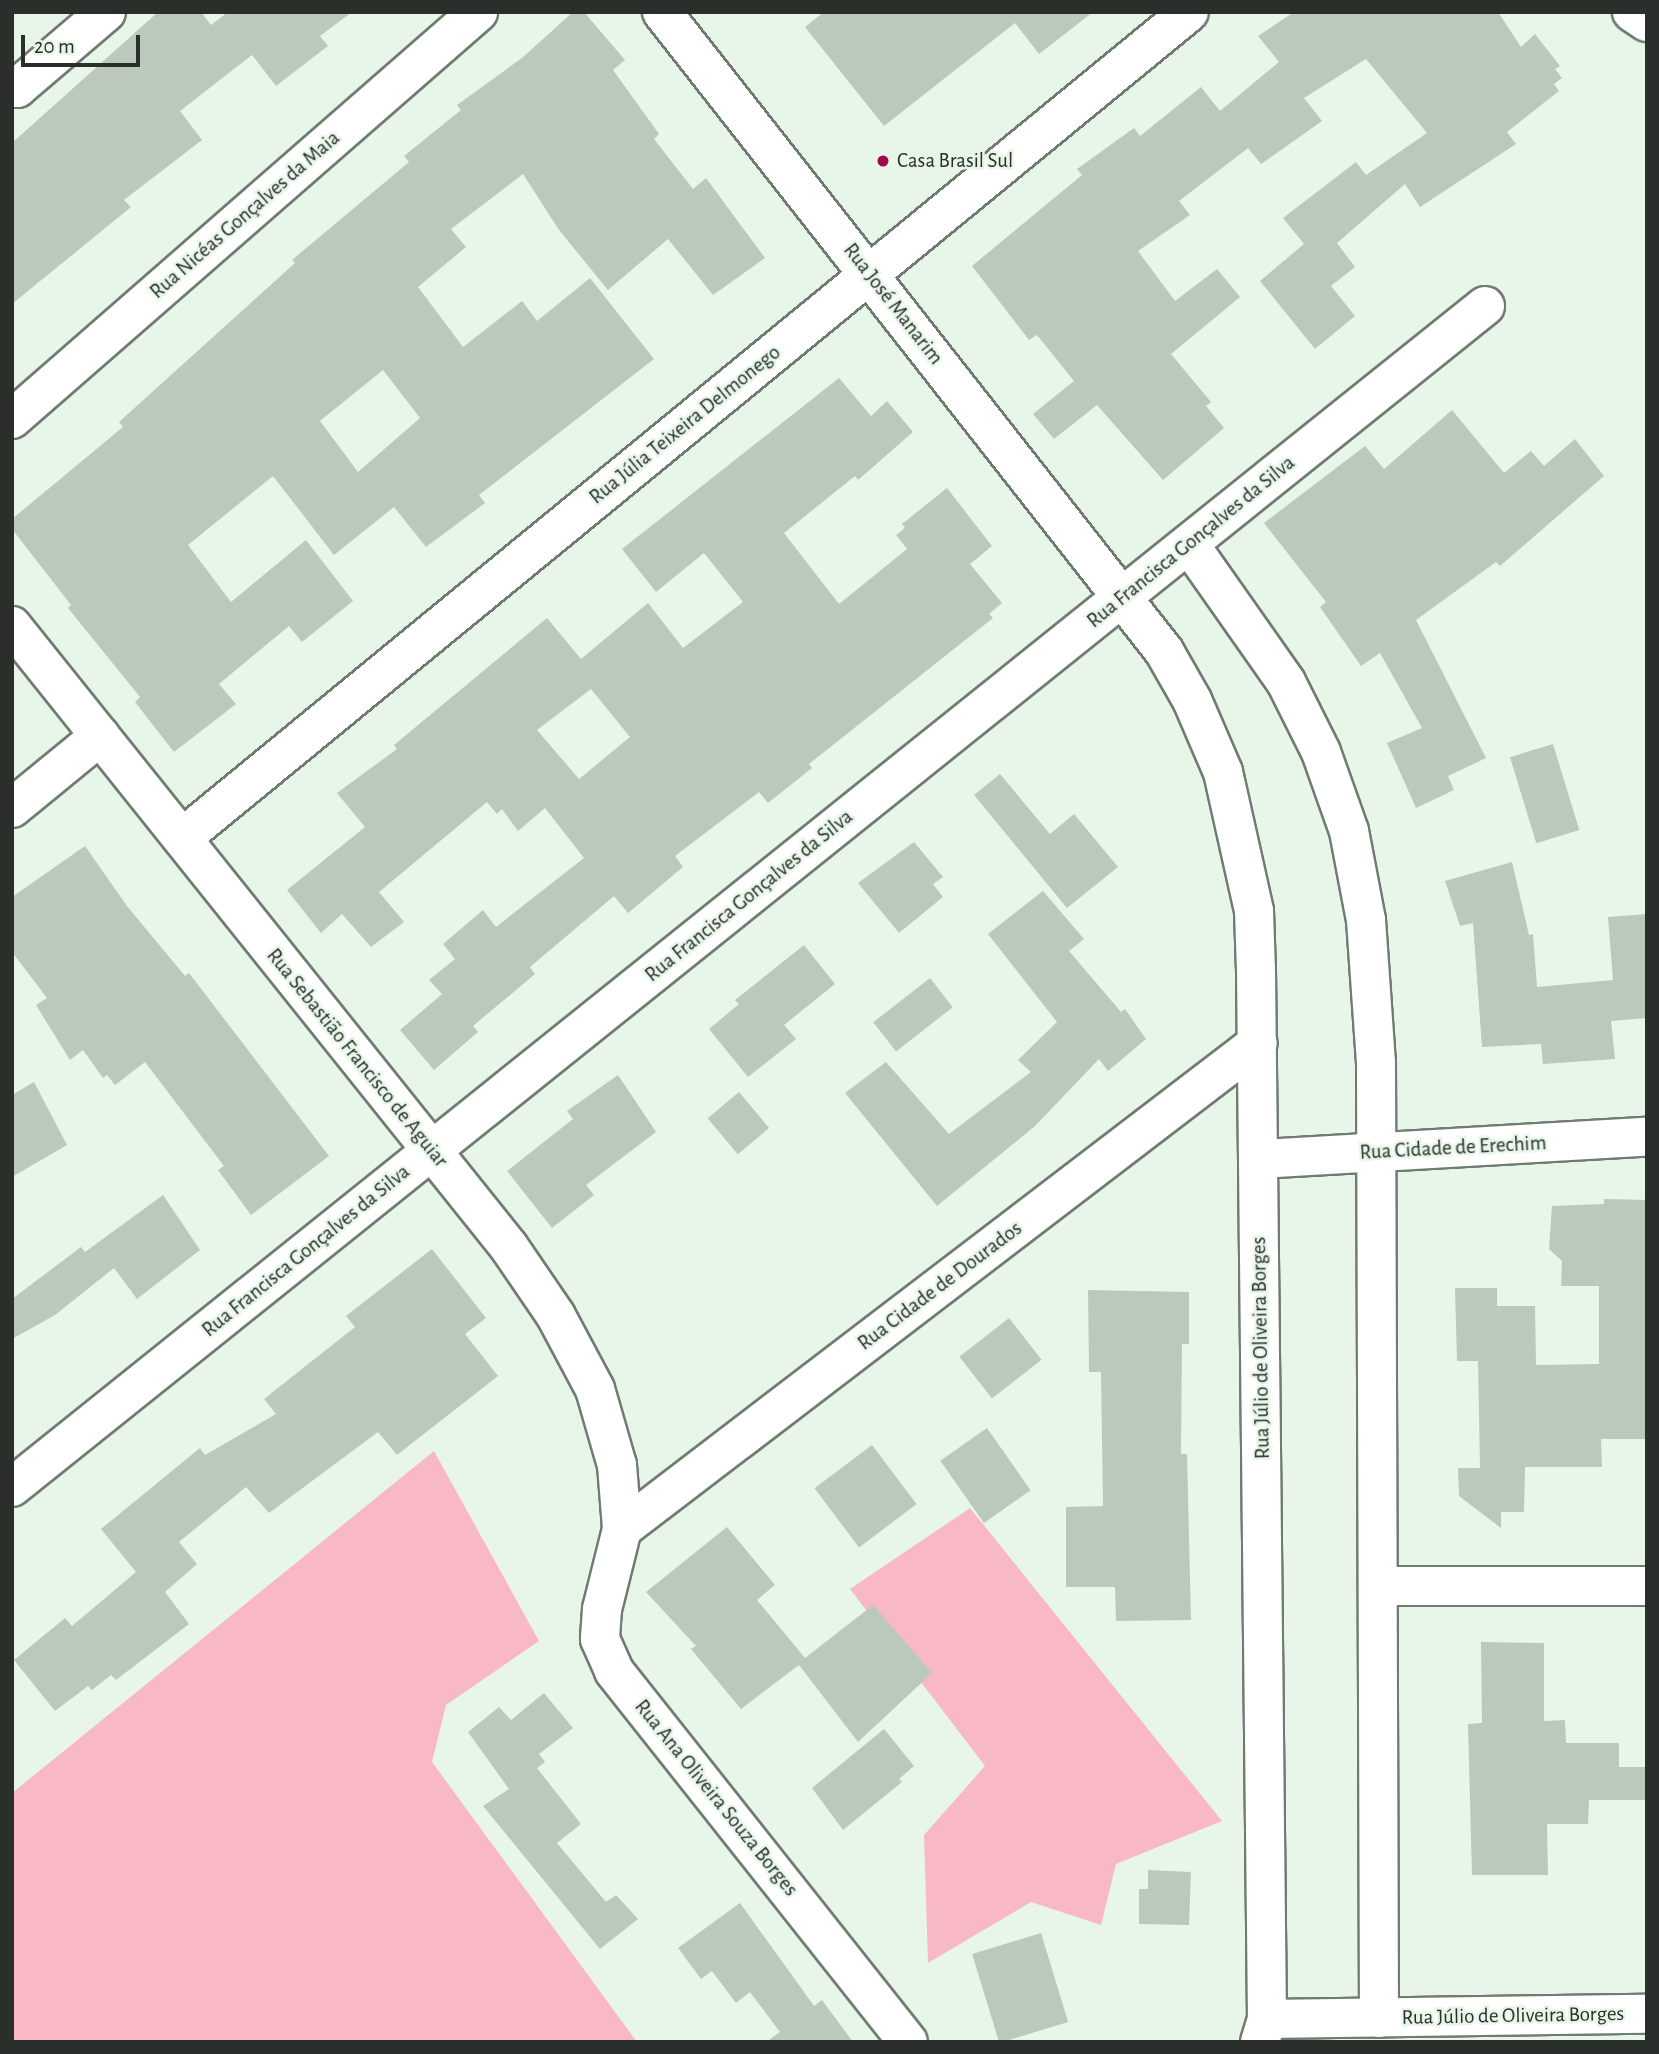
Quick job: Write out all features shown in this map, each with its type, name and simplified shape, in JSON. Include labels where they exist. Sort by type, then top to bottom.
[{"type":"street","points":[[12,85],[17,88],[106,12]]},
{"type":"street","name":"Rua Nicéas Gonçalves da Maia","points":[[12,419],[478,12]]},
{"type":"street","name":"Rua José Manarim","points":[[662,12],[1124,596]]},
{"type":"street","name":"Rua Júlia Teixeira Delmonego","points":[[182,838],[1189,12]]},
{"type":"street","points":[[1632,12],[1647,22]]},
{"type":"street","name":"Rua Francisca Gonçalves da Silva","points":[[12,1487],[1485,306]]},
{"type":"street","name":"Rua Júlio de Oliveira Borges","points":[[1189,544],[1286,682],[1321,752],[1349,831],[1372,984],[1377,1152],[1379,2018]]},
{"type":"street","name":"Rua Júlio de Oliveira Borges","points":[[1124,596],[1192,700],[1223,772],[1254,911],[1260,1159],[1264,2031],[1379,2018],[1647,2014]]},
{"type":"street","name":"Rua Sebastião Francisco de Aguiar","points":[[12,626],[432,1150],[543,1296],[595,1389],[617,1465],[622,1530]]},
{"type":"street","points":[[12,808],[100,736]]},
{"type":"street","name":"Rua Cidade de Dourados","points":[[622,1530],[1258,1043]]},
{"type":"street","name":"Rua Cidade de Erechim","points":[[1260,1159],[1647,1137]]},
{"type":"street","name":"Rua Ana Oliveira Souza Borges","points":[[622,1530],[602,1609],[600,1639],[614,1671],[908,2042]]},
{"type":"street","points":[[1378,1586],[1647,1586]]},
{"type":"shaded area","points":[[434,1451],[539,1641],[446,1705],[432,1762],[637,2042],[12,2042],[12,1793]]},
{"type":"shaded area","points":[[970,1508],[1222,1821],[1116,1864],[1101,1925],[1031,1902],[928,1963],[924,1835],[985,1766],[850,1589]]},
{"type":"building","points":[[158,12],[201,12],[211,25],[228,12],[352,12],[320,36],[328,46],[276,86],[252,55],[180,111],[202,140],[124,200],[131,207],[12,304],[12,143]]},
{"type":"building","points":[[573,12],[584,12],[625,60],[613,70],[659,134],[654,139],[693,189],[706,178],[765,258],[713,295],[668,239],[608,290],[559,230],[523,174],[451,229],[466,247],[418,287],[463,347],[522,301],[537,321],[590,278],[654,359],[479,495],[485,503],[426,547],[394,507],[334,555],[273,476],[188,545],[231,602],[306,540],[353,601],[302,642],[289,626],[219,684],[236,704],[174,752],[135,702],[140,697],[68,608],[71,605],[12,529],[12,519],[123,427],[119,422],[295,263],[292,260],[409,162],[404,156],[461,110],[457,105],[522,58]],"holes":[[[383,370],[420,418],[358,472],[320,421]]]},
{"type":"building","points":[[824,12],[1093,12],[1039,54],[1015,23],[884,126],[805,27]]},
{"type":"building","points":[[1294,12],[1498,12],[1521,47],[1535,34],[1560,66],[1555,69],[1562,78],[1554,84],[1559,91],[1507,132],[1516,144],[1420,207],[1405,184],[1337,243],[1355,267],[1331,286],[1355,316],[1315,349],[1260,281],[1304,244],[1283,218],[1356,162],[1366,175],[1427,133],[1366,59],[1304,98],[1322,121],[1261,164],[1248,148],[1179,201],[1190,215],[1138,251],[1175,301],[1217,269],[1240,297],[1171,354],[1211,402],[1206,406],[1224,428],[1163,480],[1097,405],[1054,439],[1033,414],[1074,381],[1037,335],[1029,340],[972,266],[1082,175],[1077,169],[1134,128],[1140,136],[1201,87],[1220,111],[1279,62],[1258,36]]},
{"type":"building","points":[[839,378],[871,416],[887,401],[913,432],[858,480],[855,476],[784,533],[839,604],[907,549],[896,535],[905,528],[902,524],[947,488],[992,546],[970,564],[1002,603],[989,614],[993,618],[809,764],[812,768],[768,803],[759,792],[675,856],[683,867],[628,913],[614,896],[530,967],[535,974],[473,1026],[478,1032],[434,1070],[400,1030],[442,994],[429,980],[455,959],[443,944],[483,910],[496,927],[584,858],[545,808],[518,831],[502,809],[497,814],[487,802],[379,892],[404,922],[371,947],[342,914],[321,933],[287,890],[365,827],[337,793],[397,749],[394,745],[547,618],[581,659],[648,603],[683,648],[743,602],[704,553],[656,592],[622,549]],"holes":[[[591,689],[630,737],[579,779],[537,730]]]},
{"type":"building","points":[[1452,410],[1504,473],[1531,451],[1544,466],[1575,439],[1604,476],[1500,566],[1496,562],[1416,620],[1486,758],[1448,776],[1454,790],[1416,808],[1387,743],[1422,728],[1380,653],[1361,666],[1320,607],[1326,602],[1264,523],[1365,446],[1384,469]]},
{"type":"building","points":[[1553,744],[1579,830],[1536,843],[1510,757]]},
{"type":"building","points":[[1000,774],[1050,834],[1074,814],[1118,867],[1067,908],[974,795]]},
{"type":"building","points":[[914,842],[943,877],[933,884],[943,897],[899,933],[858,883]]},
{"type":"building","points":[[85,846],[127,906],[185,976],[189,973],[329,1156],[251,1215],[218,1170],[224,1166],[145,1062],[115,1085],[107,1075],[103,1078],[83,1050],[70,1060],[36,1005],[47,998],[12,952],[12,897]]},
{"type":"building","points":[[1512,862],[1529,935],[1533,934],[1537,987],[1613,980],[1608,917],[1647,914],[1647,1018],[1611,1021],[1615,1059],[1543,1064],[1541,1044],[1482,1047],[1473,923],[1460,926],[1445,881]]},
{"type":"building","points":[[1043,891],[1084,939],[1069,951],[1121,1012],[1125,1009],[1146,1039],[1108,1071],[1099,1059],[1035,1126],[937,1206],[845,1093],[886,1062],[949,1134],[1031,1072],[1018,1060],[1057,1022],[988,934]]},
{"type":"building","points":[[804,945],[835,984],[784,1025],[796,1039],[748,1077],[709,1029],[739,1004],[735,1000]]},
{"type":"building","points":[[930,978],[953,1007],[896,1051],[873,1022]]},
{"type":"building","points":[[618,1075],[656,1132],[586,1185],[594,1195],[552,1228],[507,1171],[573,1119],[567,1111]]},
{"type":"building","points":[[34,1082],[67,1145],[12,1177],[12,1095]]},
{"type":"building","points":[[739,1092],[769,1128],[738,1154],[708,1118]]},
{"type":"building","points":[[163,1195],[200,1250],[137,1299],[114,1268],[55,1315],[12,1339],[12,1299],[81,1247],[85,1252]]},
{"type":"building","points":[[1604,1199],[1647,1200],[1647,1439],[1601,1439],[1602,1467],[1525,1467],[1524,1512],[1501,1512],[1501,1528],[1459,1496],[1458,1468],[1480,1468],[1478,1361],[1457,1361],[1455,1288],[1497,1288],[1497,1306],[1535,1306],[1536,1365],[1599,1364],[1599,1286],[1561,1286],[1562,1261],[1549,1249],[1552,1206],[1604,1204]]},
{"type":"building","points":[[432,1249],[486,1318],[465,1334],[498,1376],[397,1455],[378,1432],[269,1513],[246,1487],[179,1542],[197,1564],[165,1592],[189,1624],[116,1680],[111,1675],[92,1690],[88,1686],[55,1711],[14,1660],[65,1618],[72,1626],[136,1572],[101,1529],[200,1448],[205,1455],[276,1414],[264,1399],[355,1327],[346,1316]]},
{"type":"building","points":[[1088,1290],[1189,1292],[1189,1344],[1182,1344],[1181,1454],[1187,1454],[1191,1620],[1116,1621],[1115,1587],[1066,1587],[1066,1507],[1103,1506],[1101,1372],[1089,1372]]},
{"type":"building","points":[[1009,1318],[1042,1360],[992,1399],[959,1357]]},
{"type":"building","points":[[987,1428],[1031,1490],[984,1523],[940,1461]]},
{"type":"building","points":[[872,1445],[917,1504],[859,1547],[814,1488]]},
{"type":"building","points":[[727,1527],[775,1585],[757,1600],[805,1658],[873,1605],[932,1673],[858,1742],[799,1665],[741,1709],[691,1649],[696,1646],[646,1592]]},
{"type":"building","points":[[1481,1642],[1544,1643],[1544,1721],[1565,1720],[1566,1743],[1619,1743],[1619,1767],[1647,1767],[1647,1800],[1589,1800],[1588,1824],[1547,1824],[1548,1875],[1472,1875],[1468,1724],[1482,1723]]},
{"type":"building","points":[[544,1693],[573,1728],[539,1754],[545,1762],[537,1768],[581,1824],[557,1843],[606,1902],[616,1895],[638,1919],[600,1949],[483,1806],[509,1789],[468,1732],[499,1707],[511,1720]]},
{"type":"building","points":[[884,1729],[914,1766],[899,1779],[902,1782],[843,1830],[812,1788]]},
{"type":"building","points":[[1148,1870],[1191,1872],[1189,1925],[1139,1924],[1139,1889],[1148,1889]]},
{"type":"building","points":[[740,1903],[814,2006],[822,2000],[853,2042],[766,2042],[780,2032],[750,1992],[736,2003],[712,1971],[701,1979],[678,1948]]},
{"type":"building","points":[[1041,1933],[1068,2022],[999,2042],[972,1954]]},
{"type":"place","name":"Casa Brasil Sul","points":[[883,161]]}]
